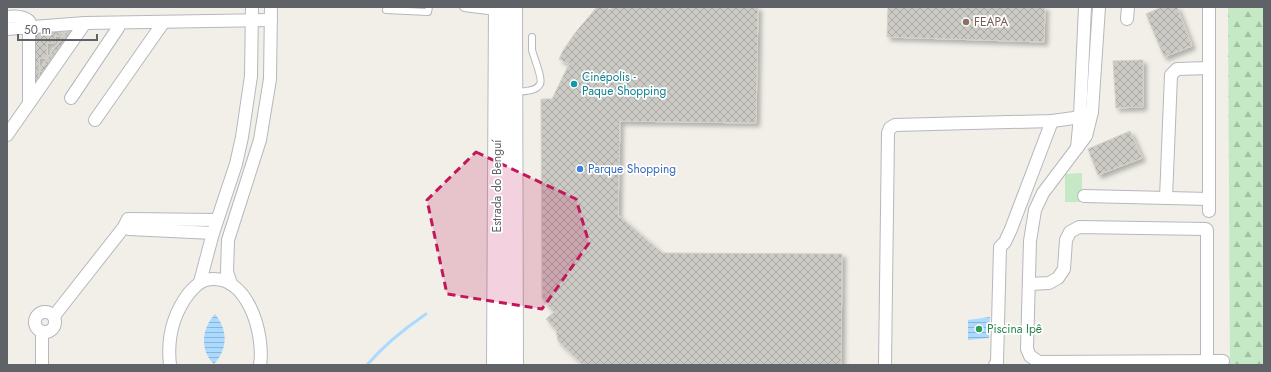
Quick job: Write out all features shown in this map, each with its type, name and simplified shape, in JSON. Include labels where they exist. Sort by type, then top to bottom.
[{"type":"street","points":[[170,365],[169,342],[175,320],[185,299],[200,282],[213,233],[236,164],[252,76],[252,7]]},
{"type":"street","points":[[260,365],[261,341],[256,320],[246,300],[231,284],[227,272],[228,240],[260,140],[270,79],[271,7]]},
{"type":"street","points":[[1084,196],[1166,198],[1209,205],[1210,7]]},
{"type":"street","name":"Estrada do Benguí","points":[[496,365],[513,92],[503,9]]},
{"type":"street","name":"Estrada do Benguí","points":[[503,9],[505,228],[514,365]]},
{"type":"street","points":[[1077,148],[1085,10]]},
{"type":"street","points":[[1098,10],[1092,112],[1086,136],[1043,193],[1035,210],[1030,241],[1027,349],[1030,356],[1039,362],[1223,361]]},
{"type":"street","points":[[7,17],[15,16],[26,18],[29,21],[29,104]]},
{"type":"street","points":[[7,29],[30,26],[85,23],[163,23],[271,20]]},
{"type":"street","points":[[7,135],[85,23]]},
{"type":"street","points":[[71,98],[120,23]]},
{"type":"street","points":[[95,120],[163,23]]},
{"type":"street","points":[[1166,198],[1171,75],[1177,69],[1209,68]]},
{"type":"street","points":[[885,365],[888,133],[890,128],[895,125],[1052,121],[1080,116],[1092,112]]},
{"type":"street","points":[[995,365],[997,362],[1000,247],[1005,242],[1011,229],[1052,121]]},
{"type":"street","points":[[242,137],[260,140]]},
{"type":"street","points":[[236,164],[252,166]]},
{"type":"street","points":[[42,332],[50,331],[53,328],[55,320],[54,316],[124,226],[129,229],[218,220]]},
{"type":"street","points":[[163,225],[213,233]]},
{"type":"street","points":[[1029,284],[1049,282],[1058,278],[1064,269],[1066,240],[1070,232],[1079,228],[1206,228],[1207,361]]},
{"type":"street","points":[[200,282],[218,279],[231,284]]},
{"type":"street","points":[[42,365],[42,332],[35,323],[36,316],[43,312],[51,313],[54,316]]},
{"type":"street","points":[[496,346],[502,356],[504,365]]},
{"type":"lane","points":[[386,10],[428,12],[429,7]]},
{"type":"lane","points":[[463,7],[503,9]]},
{"type":"lane","points":[[1085,10],[1098,10]]},
{"type":"lane","points":[[513,92],[529,91],[536,88],[540,84],[532,48],[532,37]]},
{"type":"highlighted area","points":[[476,152],[576,199],[589,243],[542,309],[447,294],[427,200]]},
{"type":"green space","points":[[1228,7],[1264,7],[1264,365],[1230,365]]},
{"type":"green space","points":[[1082,173],[1082,202],[1065,202],[1065,174]]},
{"type":"water","points":[[215,314],[222,326],[225,339],[222,352],[214,364],[206,352],[204,339],[207,326]]},
{"type":"water","name":"Piscina Ipê","points":[[990,317],[989,338],[968,340],[968,320]]},
{"type":"building","name":"Parque Shopping","points":[[597,7],[607,7],[609,10],[613,7],[758,7],[756,123],[620,121],[618,215],[662,253],[842,254],[841,365],[583,365],[558,341],[556,330],[546,319],[554,312],[542,299],[541,99],[552,99],[569,64],[559,59],[575,33]]},
{"type":"building","name":"FEAPA","points":[[888,7],[1045,7],[1044,42],[887,37]]},
{"type":"building","points":[[1162,7],[1177,7],[1192,46],[1164,57],[1146,14]]},
{"type":"building","points":[[33,29],[62,29],[62,36],[55,36],[55,43],[47,43],[47,58],[39,58],[39,81],[32,81]]},
{"type":"building","points":[[68,29],[74,33],[45,74],[39,70]]},
{"type":"building","points":[[1143,60],[1143,107],[1116,108],[1113,61]]},
{"type":"building","points":[[1130,131],[1142,158],[1098,175],[1088,149]]},
{"type":"waterway","points":[[367,365],[380,351],[410,325],[426,314]]},
{"type":"place","name":"FEAPA","points":[[966,22]]},
{"type":"place","name":"Cinépolis - Paque Shopping","points":[[574,84]]},
{"type":"place","name":"Parque Shopping","points":[[580,169]]},
{"type":"place","name":"Piscina Ipê","points":[[979,329]]}]
